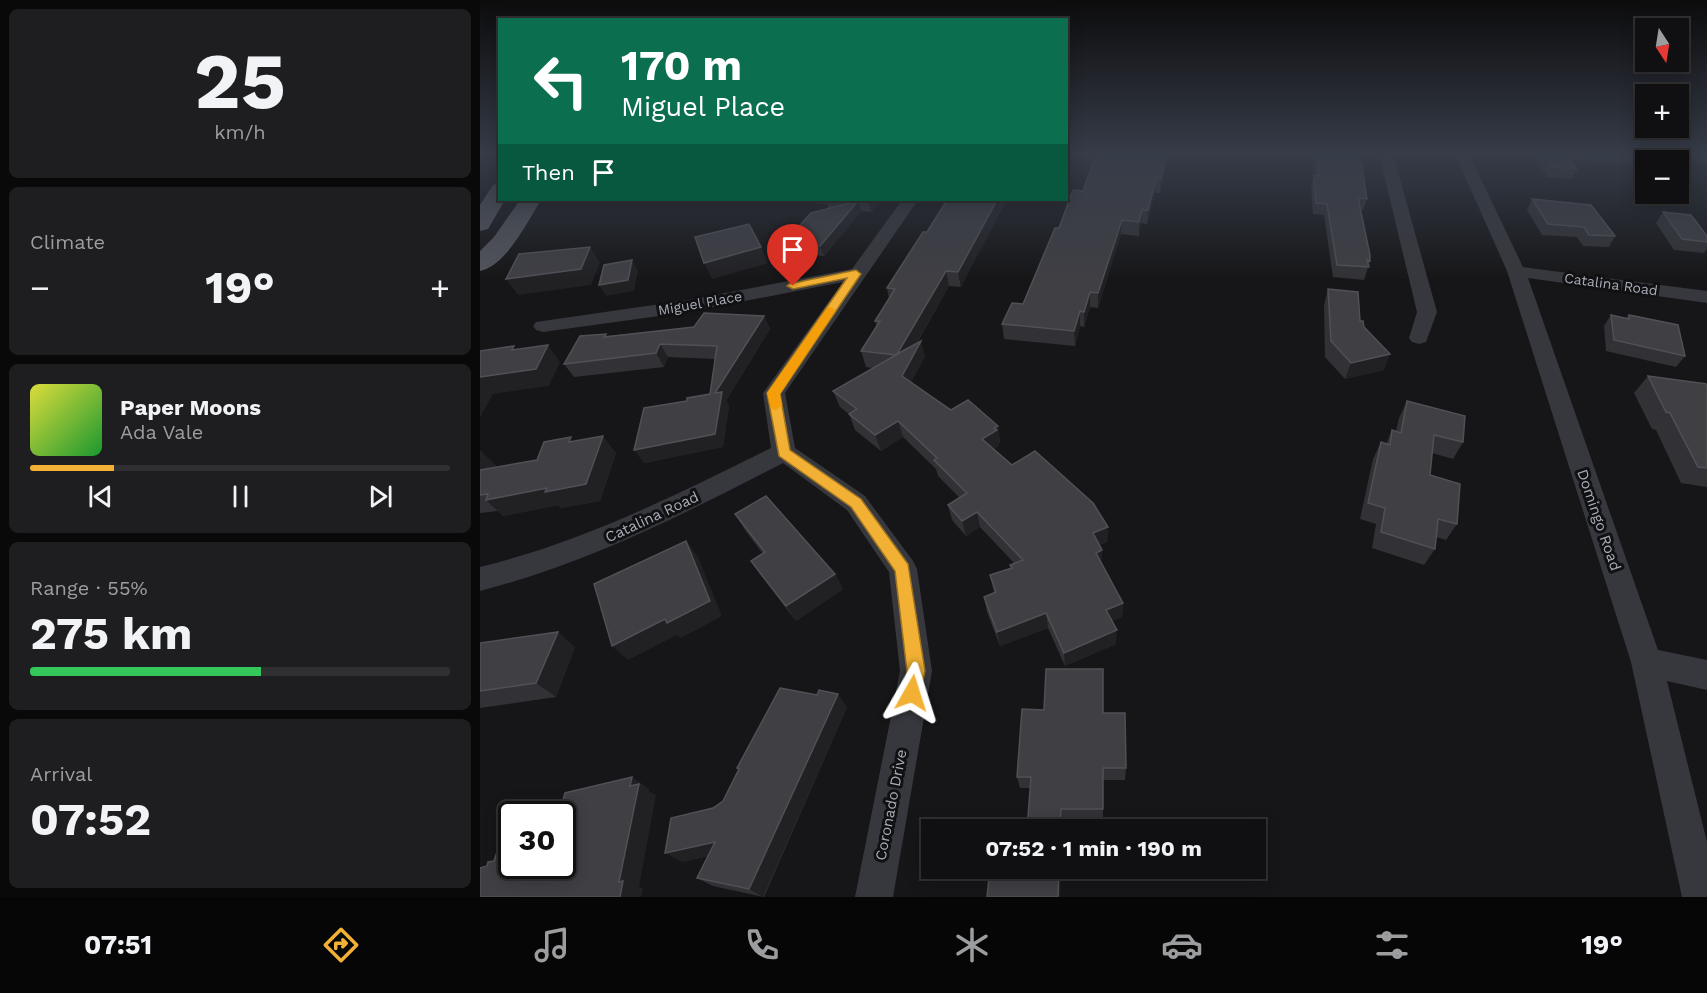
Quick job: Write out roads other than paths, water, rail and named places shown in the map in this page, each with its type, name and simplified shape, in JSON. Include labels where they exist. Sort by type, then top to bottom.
[{"type":"main road","points":[[480,224],[496,196]]},
{"type":"main road","points":[[480,264],[504,242],[529,201]]},
{"type":"street","points":[[1397,196],[1427,312],[1419,338]]},
{"type":"street","name":"Domingo Road","points":[[1481,196],[1516,271],[1647,662],[1701,897]]},
{"type":"street","points":[[784,452],[774,393],[909,201]]},
{"type":"street","name":"Catalina Road","points":[[1516,271],[1707,297]]},
{"type":"street","name":"Miguel Place","points":[[543,326],[688,306],[856,274]]},
{"type":"street","name":"Catalina Road","points":[[480,579],[506,574],[622,533],[784,452]]},
{"type":"street","name":"Coronado Drive","points":[[784,452],[856,503],[903,569],[916,671],[874,897]]},
{"type":"street","points":[[1647,662],[1707,675]]}]
